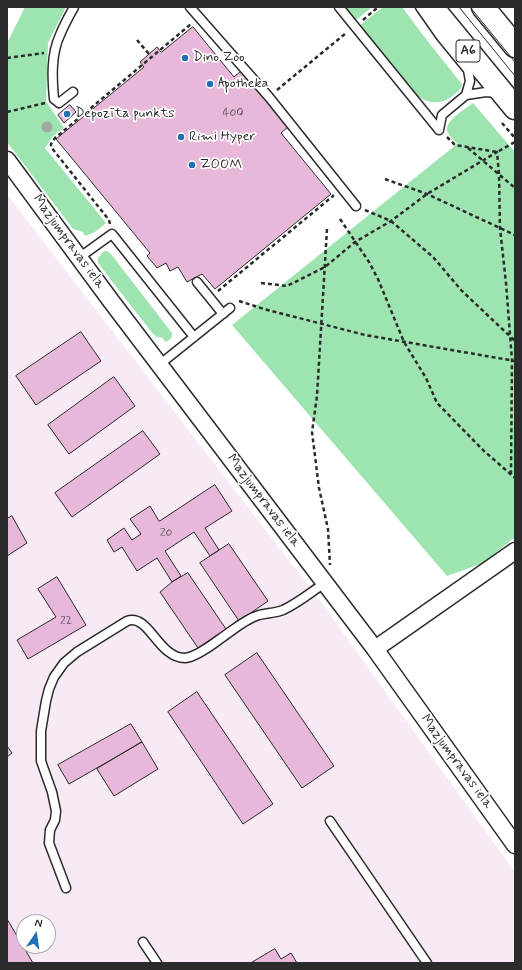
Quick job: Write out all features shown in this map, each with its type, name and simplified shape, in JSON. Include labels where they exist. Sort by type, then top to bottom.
[{"type":"highway","name":"A6","points":[[432,7],[510,101]]},
{"type":"highway","points":[[483,7],[515,46]]},
{"type":"street","name":"Mazjumpravas iela","points":[[7,160],[159,365],[375,649],[515,845]]},
{"type":"street","points":[[375,649],[515,551]]},
{"type":"lane","points":[[73,92],[59,103],[54,99],[52,80],[55,52],[59,35],[74,7]]},
{"type":"lane","points":[[190,7],[269,96],[356,206]]},
{"type":"lane","points":[[339,7],[439,130]]},
{"type":"lane","points":[[420,7],[441,37],[468,70],[470,81],[466,95]]},
{"type":"lane","points":[[439,130],[442,115],[466,95],[493,92],[510,101]]},
{"type":"lane","points":[[80,257],[112,234],[194,337]]},
{"type":"lane","points":[[197,282],[223,314]]},
{"type":"lane","points":[[159,365],[230,308]]},
{"type":"lane","points":[[66,888],[49,843],[50,830],[55,820],[56,811],[52,792],[41,761],[40,746],[41,731],[49,689],[54,677],[64,663],[77,652],[127,621],[134,619],[142,622],[162,646],[174,655],[181,657],[191,656],[208,648],[249,620],[293,605],[325,583]]},
{"type":"lane","points":[[330,821],[427,963]]},
{"type":"lane","points":[[143,942],[157,963]]},
{"type":"path","points":[[360,22],[378,7]]},
{"type":"path","points":[[112,234],[109,220],[51,147],[51,144],[55,138],[192,23],[197,29]]},
{"type":"path","points":[[269,96],[346,32]]},
{"type":"path","points":[[137,40],[149,54]]},
{"type":"path","points":[[7,58],[55,52]]},
{"type":"path","points":[[7,112],[47,103],[54,99]]},
{"type":"path","points":[[439,130],[455,145],[497,152]]},
{"type":"path","points":[[261,283],[287,286],[325,267],[355,242],[391,221],[427,194],[515,142]]},
{"type":"path","points":[[467,147],[515,188]]},
{"type":"path","points":[[497,152],[500,228],[513,360],[511,474]]},
{"type":"path","points":[[385,179],[427,194],[515,235]]},
{"type":"path","points":[[210,297],[333,196],[328,190]]},
{"type":"path","points":[[356,206],[391,221],[433,257],[462,291],[515,341]]},
{"type":"path","points":[[340,219],[369,262],[378,279],[404,342],[426,378],[437,403],[484,451],[515,478]]},
{"type":"path","points":[[325,583],[331,572],[328,529],[319,488],[312,432],[317,396],[327,229]]},
{"type":"path","points":[[239,301],[264,309],[365,335],[513,360]]},
{"type":"shaded area","points":[[7,194],[321,602],[515,872],[515,963],[8,963]]},
{"type":"green space","points":[[25,7],[66,7],[48,43],[46,101],[64,128],[53,136],[45,148],[106,223],[95,232],[85,236],[83,232],[73,229],[7,142],[7,43]]},
{"type":"green space","points":[[344,7],[372,7],[355,21]]},
{"type":"green space","points":[[383,7],[402,7],[461,83],[462,86],[447,100],[435,102],[422,99],[416,95],[359,26]]},
{"type":"green space","points":[[473,103],[515,152],[515,537],[483,563],[447,576],[232,325],[457,144],[448,133],[447,127],[453,119]]},
{"type":"green space","points":[[104,251],[111,254],[172,333],[172,337],[169,340],[165,342],[163,338],[157,337],[153,334],[98,263],[98,258]]},
{"type":"building","name":"ZOOM","points":[[193,27],[234,77],[241,71],[288,127],[281,133],[331,194],[215,289],[202,274],[187,282],[178,267],[170,271],[166,263],[157,268],[147,256],[150,253],[56,139],[144,67],[140,62],[157,47],[161,52]]},
{"type":"building","name":"Depozīta punkts","points":[[70,105],[76,112],[64,123],[58,115]]},
{"type":"building","points":[[81,332],[101,361],[36,405],[16,376]]},
{"type":"building","points":[[114,377],[135,406],[69,454],[48,425]]},
{"type":"building","points":[[143,431],[160,454],[72,517],[55,493]]},
{"type":"building","points":[[215,485],[232,511],[205,528],[219,550],[210,556],[194,532],[165,551],[181,576],[172,582],[157,558],[137,571],[122,547],[114,552],[107,540],[124,528],[132,540],[141,534],[130,519],[150,506],[159,521]]},
{"type":"building","points":[[12,516],[27,543],[7,556],[7,519]]},
{"type":"building","points":[[229,544],[268,601],[239,621],[200,563]]},
{"type":"building","points":[[188,573],[226,629],[198,648],[160,592],[172,582]]},
{"type":"building","points":[[57,577],[86,625],[28,659],[17,640],[56,617],[38,589]]},
{"type":"building","points":[[257,653],[334,766],[302,788],[225,675]]},
{"type":"building","points":[[197,692],[273,804],[243,824],[168,712]]},
{"type":"building","points":[[131,724],[142,742],[69,784],[58,765]]},
{"type":"building","points":[[142,742],[158,769],[114,796],[97,769]]},
{"type":"building","points":[[7,746],[12,753],[7,757]]},
{"type":"building","points":[[7,919],[16,934],[16,954],[28,954],[33,963],[8,963]]},
{"type":"building","points":[[275,949],[281,959],[291,953],[297,963],[251,963]]},
{"type":"tram line","points":[[459,7],[515,76]]},
{"type":"tram line","points":[[470,7],[515,62]]},
{"type":"place","name":"Dino Zoo","points":[[185,58]]},
{"type":"place","name":"Apotheka","points":[[210,84]]},
{"type":"place","name":"Depozīta punkts","points":[[67,114]]},
{"type":"place","name":"Rimi Hyper","points":[[181,137]]},
{"type":"place","name":"ZOOM","points":[[192,165]]}]
